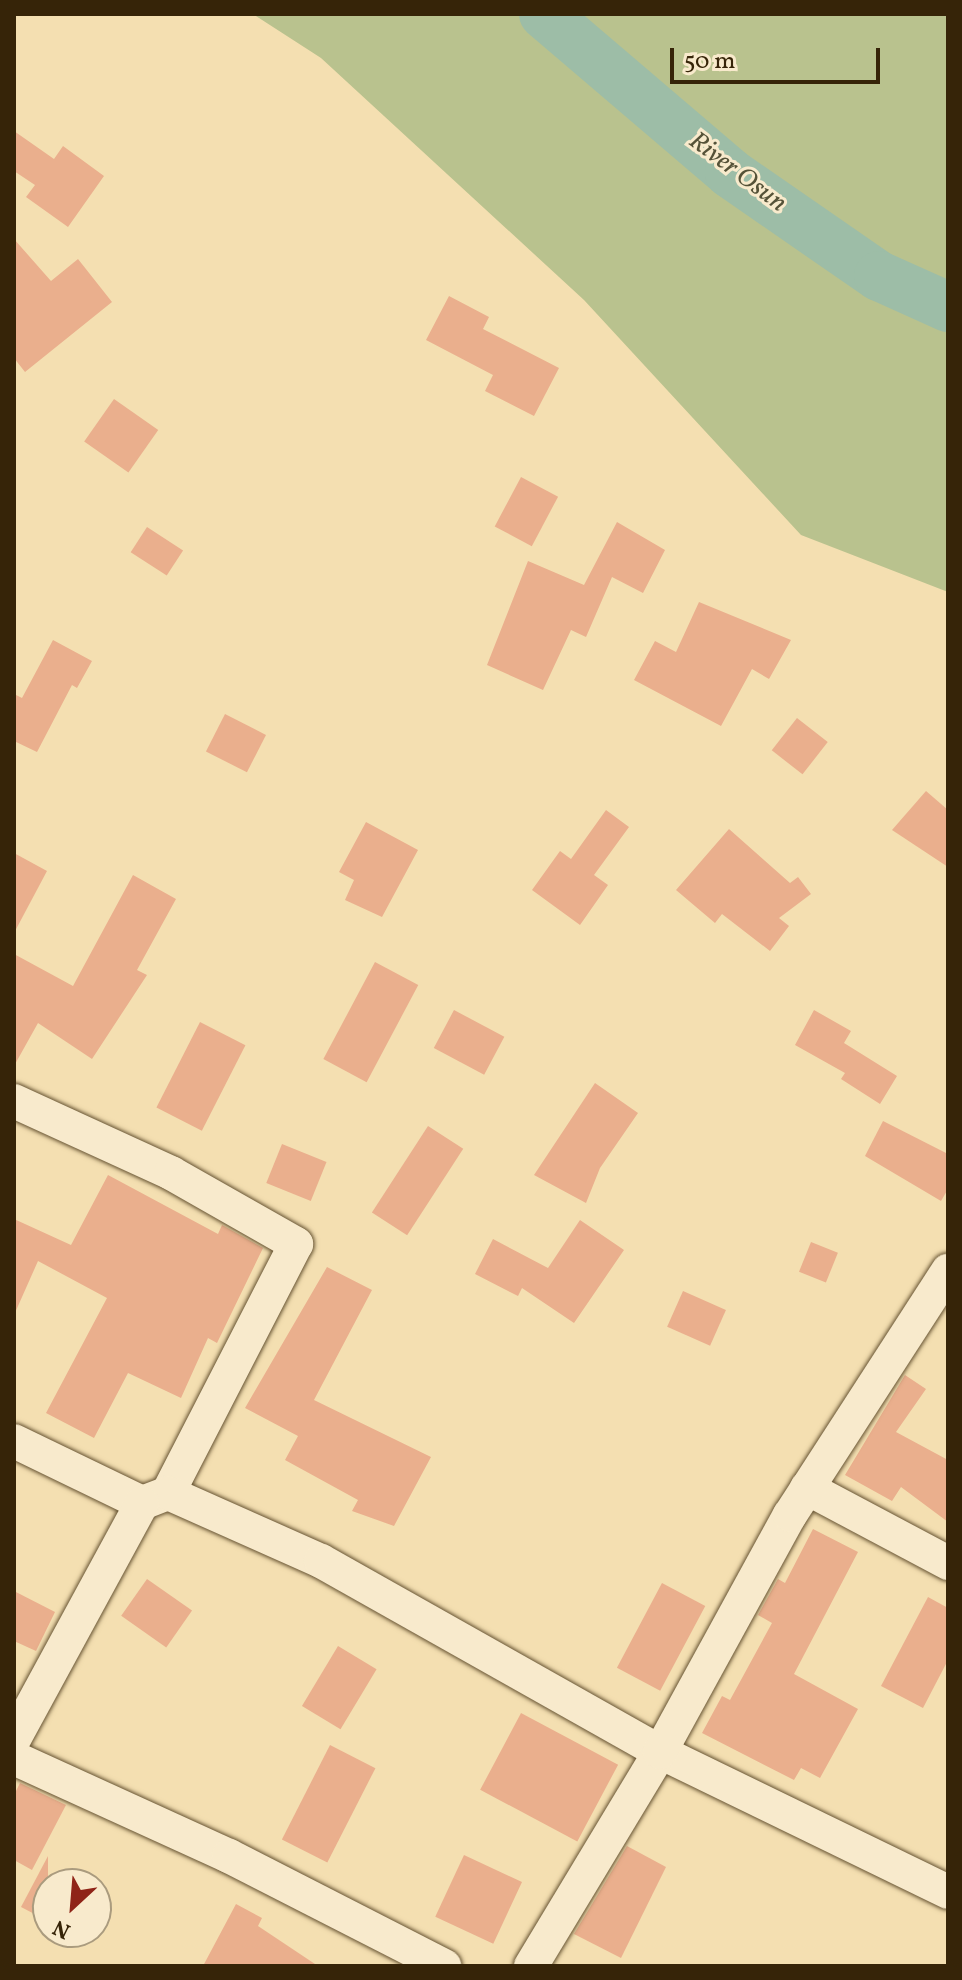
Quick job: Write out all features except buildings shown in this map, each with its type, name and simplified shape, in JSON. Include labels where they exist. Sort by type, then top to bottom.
[{"type":"street","points":[[14,1101],[171,1173],[296,1244],[155,1498],[14,1739]]},
{"type":"street","points":[[531,1966],[660,1752],[807,1488],[948,1271]]},
{"type":"street","points":[[14,1441],[321,1561],[660,1752],[948,1892]]},
{"type":"street","points":[[807,1488],[948,1563]]},
{"type":"street","points":[[14,1758],[229,1856],[444,1966]]},
{"type":"green space","points":[[253,14],[948,14],[948,592],[801,535],[584,300],[321,58]]},
{"type":"waterway","name":"River Osun","points":[[544,14],[730,173],[879,276],[948,307]]}]
